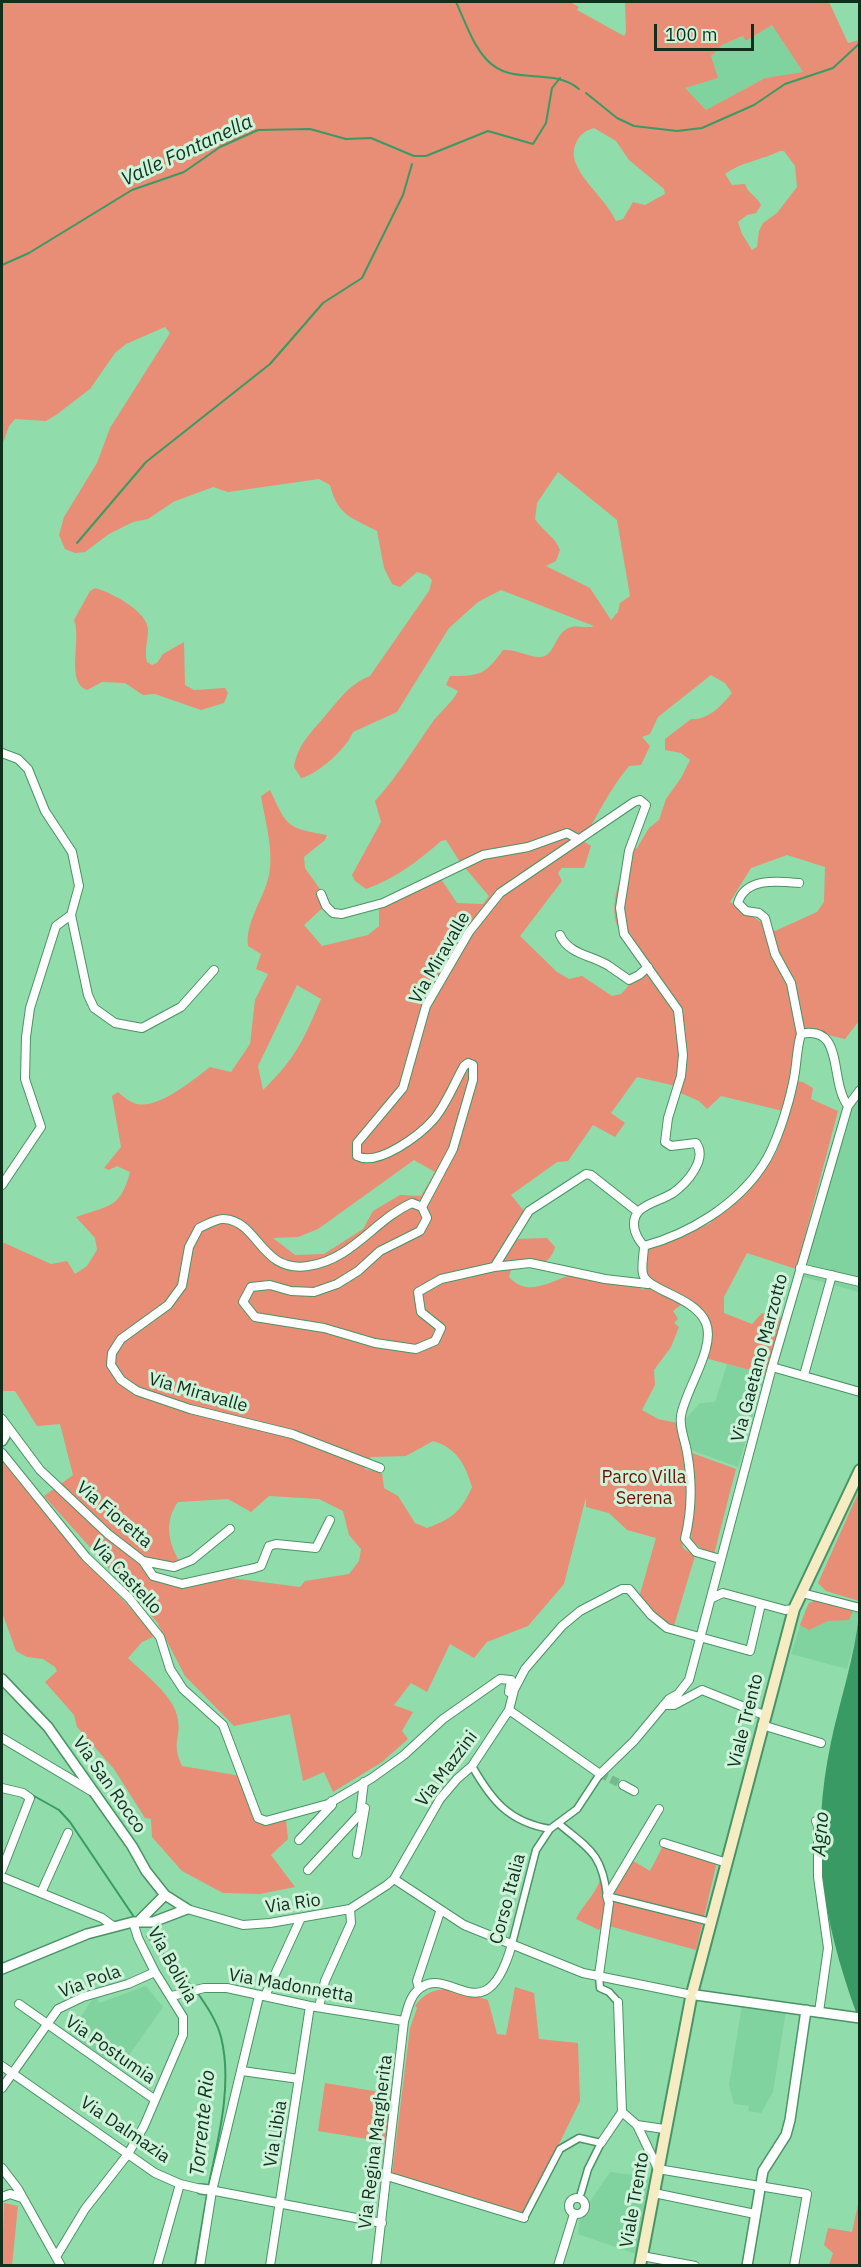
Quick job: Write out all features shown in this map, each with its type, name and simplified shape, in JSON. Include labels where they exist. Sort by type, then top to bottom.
[{"type":"main road","name":"Viale Trento","points":[[641,2261],[664,2129],[692,1994],[763,1720],[794,1609],[860,1470]]},
{"type":"street","points":[[2,753],[18,759],[28,769],[45,811],[72,852],[79,886],[71,915],[88,995],[94,1008],[115,1023],[142,1028],[181,1007],[214,970]]},
{"type":"street","name":"Via Miravalle","points":[[380,1468],[292,1434],[190,1408],[137,1391],[121,1380],[111,1365],[112,1353],[121,1340],[168,1305],[182,1286],[189,1247],[199,1228],[223,1218],[234,1221],[248,1230],[266,1254],[283,1264],[305,1266],[330,1262],[368,1236],[400,1208],[412,1203],[422,1207],[453,1149],[474,1080],[473,1065],[468,1063],[464,1066],[434,1118],[409,1140],[385,1155],[363,1159],[357,1156],[357,1143],[403,1088],[426,1006],[469,932],[500,893],[634,802],[644,802],[645,813],[629,851],[620,908],[624,934],[633,951],[648,967]]},
{"type":"street","points":[[321,894],[326,906],[333,913],[342,914],[383,903],[483,855],[528,847],[567,832],[578,839]]},
{"type":"street","points":[[644,1246],[687,1231],[706,1219],[739,1192],[764,1165],[794,1083],[801,1034],[791,983],[775,954],[765,918],[759,913],[746,911],[738,903],[742,896],[762,881],[799,883]]},
{"type":"street","points":[[2,1185],[41,1127],[26,1079],[27,1027],[30,1008],[56,926],[71,915]]},
{"type":"street","points":[[560,935],[563,941],[577,953],[601,962],[629,980],[648,967],[678,1010],[681,1032],[681,1076],[668,1118],[665,1142],[671,1146],[696,1143],[700,1149],[700,1156],[696,1167],[674,1192],[638,1212],[634,1226],[638,1239],[644,1246],[642,1273],[648,1284]]},
{"type":"street","points":[[801,1034],[814,1031],[826,1037],[831,1047],[840,1097],[848,1106]]},
{"type":"street","name":"Via Gaetano Marzotto","points":[[664,1705],[689,1680],[800,1268],[848,1106],[860,1090]]},
{"type":"street","points":[[495,1266],[529,1211],[586,1174],[591,1175],[638,1212]]},
{"type":"street","points":[[422,1207],[427,1218],[420,1231],[380,1251],[358,1271],[337,1284],[314,1292],[291,1291],[270,1285],[251,1287],[243,1302],[255,1317],[324,1328],[375,1343],[416,1349],[435,1341],[441,1328],[421,1312],[418,1292],[441,1278],[495,1266],[530,1263],[605,1280],[648,1284],[684,1300],[703,1317],[707,1326],[707,1343],[681,1415],[689,1474],[690,1519],[685,1539],[696,1552],[720,1559]]},
{"type":"street","points":[[800,1268],[860,1282]]},
{"type":"street","points":[[804,1375],[832,1275]]},
{"type":"street","points":[[772,1367],[859,1389]]},
{"type":"street","name":"Via Fioretta","points":[[2,1419],[40,1470],[108,1534],[143,1562],[174,1567],[192,1560],[230,1529]]},
{"type":"street","points":[[2,1428],[5,1436],[2,1441]]},
{"type":"street","name":"Via Castello","points":[[2,1453],[86,1557],[129,1598],[160,1637],[170,1669],[183,1689],[223,1725],[258,1818],[266,1821],[332,1801],[404,1755],[443,1719],[500,1679],[511,1680],[508,1697],[511,1701]]},
{"type":"street","points":[[143,1562],[153,1576],[182,1584],[255,1568],[261,1566],[269,1546],[276,1544],[316,1548],[330,1520]]},
{"type":"street","points":[[600,1774],[509,1710],[525,1669],[562,1626],[580,1611],[622,1589],[629,1589],[651,1616],[667,1628],[750,1651],[761,1604]]},
{"type":"street","points":[[712,1598],[723,1593],[761,1604],[794,1609]]},
{"type":"street","points":[[802,1593],[859,1608]]},
{"type":"street","name":"Via San Rocco","points":[[2,1679],[48,1727],[132,1846],[146,1871],[165,1895],[187,1910]]},
{"type":"street","points":[[664,1705],[674,1705],[702,1690],[750,1709],[763,1720],[821,1743]]},
{"type":"street","name":"Corso Italia","points":[[419,1989],[428,1985],[444,1985],[477,1993],[492,1988],[504,1972],[513,1944],[536,1850],[550,1829],[577,1809],[600,1774],[634,1742],[664,1705]]},
{"type":"street","name":"Via Mazzini","points":[[394,1880],[440,1799],[453,1783],[472,1766],[509,1710]]},
{"type":"street","points":[[2,1738],[91,1791]]},
{"type":"street","points":[[472,1766],[493,1800],[529,1825],[550,1829]]},
{"type":"street","points":[[357,1854],[363,1829],[368,1780]]},
{"type":"street","points":[[308,1870],[360,1814],[368,1780]]},
{"type":"street","points":[[623,1785],[634,1791]]},
{"type":"street","points":[[2,1788],[23,1793],[30,1798],[2,1870]]},
{"type":"street","name":"Via Castello","points":[[299,1840],[332,1805],[332,1801]]},
{"type":"street","points":[[607,1896],[659,1809]]},
{"type":"street","points":[[816,1821],[818,1826],[818,1877],[828,1948],[819,2012]]},
{"type":"street","points":[[558,1823],[596,1855],[604,1875],[609,1903],[597,1982],[600,1988],[609,1992],[618,2002],[622,2112],[601,2143],[588,2169],[581,2193]]},
{"type":"street","points":[[41,1893],[68,1833]]},
{"type":"street","points":[[664,1843],[727,1863]]},
{"type":"street","points":[[2,1877],[102,1918],[113,1926]]},
{"type":"street","points":[[394,1880],[464,1925],[583,1974],[599,1975],[692,1994],[856,2017]]},
{"type":"street","name":"Via Rio","points":[[187,1910],[243,1924],[300,1920],[350,1910],[394,1880]]},
{"type":"street","points":[[137,1921],[165,1895]]},
{"type":"street","points":[[607,1896],[711,1922]]},
{"type":"street","points":[[171,1916],[175,1902]]},
{"type":"street","points":[[2,1969],[113,1926],[137,1921],[153,1922],[187,1910]]},
{"type":"street","points":[[319,2007],[325,1981],[351,1923],[350,1910]]},
{"type":"street","points":[[404,2021],[412,1997],[419,1989],[417,1981],[441,1912]]},
{"type":"street","points":[[200,2265],[208,2190],[262,1996],[300,1920]]},
{"type":"street","name":"Via Bolivia","points":[[56,2257],[85,2209],[128,2154],[149,2115],[183,2036],[183,2017],[155,1972],[138,1938],[137,1921]]},
{"type":"street","name":"Via Pola","points":[[2,2088],[58,2008],[83,1996],[128,1984],[155,1972]]},
{"type":"street","name":"Via Madonnetta","points":[[172,1996],[204,1988],[227,1988],[310,2006],[404,2021]]},
{"type":"street","name":"Via Postumia","points":[[19,2004],[154,2099]]},
{"type":"street","name":"Via Libia","points":[[270,2265],[310,2006]]},
{"type":"street","points":[[747,2265],[759,2184],[763,2171],[786,2135],[790,2120],[806,2010]]},
{"type":"street","name":"Via Regina Margherita","points":[[376,2265],[404,2021]]},
{"type":"street","name":"Via Dalmazia","points":[[2,2066],[155,2173],[180,2184],[280,2206],[382,2223]]},
{"type":"street","points":[[242,2071],[299,2079]]},
{"type":"street","points":[[622,2112],[637,2125],[658,2169],[759,2184],[807,2194],[794,2265]]},
{"type":"street","points":[[637,2125],[664,2129]]},
{"type":"street","points":[[387,2176],[524,2217],[560,2149],[579,2138],[601,2143]]},
{"type":"street","points":[[2,2168],[23,2198],[61,2265]]},
{"type":"street","points":[[157,2265],[180,2184]]},
{"type":"street","points":[[654,2193],[755,2214]]},
{"type":"street","points":[[2,2197],[10,2194],[23,2198]]},
{"type":"street","points":[[558,2265],[574,2214]]},
{"type":"street","points":[[641,2261],[695,2265]]},
{"type":"shaded area","points":[[772,25],[803,72],[765,78],[706,110],[685,88],[717,78],[711,56],[722,45],[744,36],[746,41]]},
{"type":"shaded area","points":[[859,1092],[859,1292],[804,1277],[845,1121]]},
{"type":"shaded area","points":[[727,1364],[765,1374],[738,1467],[691,1450],[679,1426],[700,1403],[715,1402]]},
{"type":"shaded area","points":[[814,1601],[859,1613],[856,1636],[847,1669],[791,1654],[805,1611],[809,1603]]},
{"type":"shaded area","points":[[146,1986],[163,2007],[120,2068],[69,2034],[92,2000],[97,1998],[99,2003]]},
{"type":"shaded area","points":[[742,2005],[786,2011],[773,2092],[761,2113],[748,2111],[749,2106],[734,2104],[729,2085]]},
{"type":"shaded area","points":[[610,2172],[651,2177],[636,2254],[578,2234],[580,2216]]},
{"type":"green space","name":"Parco Villa Serena","points":[[2,2],[570,2],[579,7],[577,10],[624,36],[626,32],[625,2],[829,2],[848,43],[859,40],[859,1021],[845,1039],[802,1029],[795,1081],[803,1082],[813,1088],[811,1099],[838,1111],[796,1269],[747,1253],[724,1297],[724,1313],[752,1324],[762,1313],[782,1318],[765,1374],[705,1358],[709,1320],[686,1301],[673,1311],[678,1319],[674,1323],[679,1327],[671,1347],[654,1370],[655,1385],[642,1410],[658,1419],[678,1423],[685,1465],[687,1512],[682,1543],[683,1548],[695,1556],[673,1629],[654,1614],[640,1594],[656,1538],[627,1530],[609,1513],[586,1507],[586,1497],[564,1584],[528,1626],[487,1642],[474,1658],[450,1644],[427,1692],[411,1683],[394,1705],[413,1712],[402,1731],[408,1739],[382,1762],[333,1792],[324,1772],[303,1781],[290,1714],[234,1726],[185,1676],[157,1622],[44,1496],[73,1475],[60,1424],[37,1426],[15,1391],[2,1391],[2,1242],[51,1264],[67,1261],[75,1274],[87,1266],[97,1250],[95,1238],[76,1217],[105,1208],[117,1200],[130,1172],[117,1166],[109,1170],[104,1168],[121,1147],[112,1096],[118,1092],[128,1100],[143,1105],[163,1099],[210,1067],[231,1072],[250,1044],[255,1000],[268,974],[256,969],[261,954],[248,946],[249,928],[267,884],[270,865],[261,796],[270,790],[280,811],[295,827],[327,835],[325,840],[304,857],[305,868],[329,902],[304,925],[322,946],[368,935],[379,926],[379,907],[437,873],[457,903],[483,904],[489,896],[460,862],[446,840],[441,841],[406,869],[377,885],[366,889],[355,881],[352,875],[381,822],[375,801],[399,772],[434,720],[456,695],[458,691],[446,685],[450,676],[481,672],[491,665],[503,650],[535,657],[547,655],[565,630],[573,627],[594,626],[501,590],[478,602],[449,628],[397,712],[353,732],[345,746],[331,760],[315,772],[301,778],[294,767],[298,752],[305,740],[345,693],[370,676],[429,591],[432,580],[427,575],[417,572],[400,587],[392,584],[384,568],[377,531],[347,514],[337,503],[330,485],[319,479],[228,492],[213,487],[173,502],[148,519],[133,522],[109,534],[85,552],[75,553],[65,549],[59,535],[64,517],[97,463],[110,428],[170,333],[165,327],[126,344],[115,353],[90,389],[56,415],[46,421],[15,419],[9,426],[2,446]],"holes":[[[772,25],[803,72],[765,78],[706,110],[685,88],[718,78],[711,56],[722,45],[743,36],[746,41]],[[594,128],[616,141],[629,160],[664,189],[665,194],[645,205],[633,202],[623,219],[616,221],[577,166],[574,148],[583,133]],[[780,151],[784,151],[795,166],[797,187],[777,213],[763,223],[759,231],[757,247],[752,250],[738,222],[747,215],[756,213],[761,205],[745,184],[732,185],[725,174]],[[558,472],[617,520],[630,596],[620,603],[618,612],[611,620],[590,588],[546,566],[556,561],[560,550],[535,519],[537,503]],[[711,675],[725,683],[732,693],[709,715],[691,719],[665,739],[665,750],[681,753],[690,760],[666,799],[659,820],[649,828],[637,848],[631,851],[620,880],[614,911],[619,930],[630,933],[649,965],[645,974],[631,983],[621,994],[612,996],[582,976],[569,979],[557,972],[520,936],[562,881],[558,873],[562,868],[584,868],[591,846],[583,841],[622,775],[629,766],[641,765],[650,746],[642,737],[650,734],[658,717]],[[787,855],[825,867],[824,902],[817,912],[775,931],[730,902],[751,868]],[[297,985],[321,999],[298,1048],[284,1068],[263,1090],[258,1066]],[[637,1077],[680,1087],[678,1092],[699,1101],[707,1109],[721,1096],[783,1111],[785,1126],[777,1151],[759,1179],[709,1224],[646,1248],[644,1290],[591,1272],[580,1272],[538,1286],[528,1287],[518,1284],[509,1277],[511,1270],[532,1267],[544,1262],[549,1259],[555,1247],[547,1238],[517,1239],[509,1233],[524,1211],[511,1195],[557,1162],[568,1161],[593,1125],[615,1137],[625,1123],[611,1113]],[[414,1160],[435,1172],[421,1196],[400,1195],[373,1211],[363,1229],[324,1254],[295,1255],[273,1238],[298,1237],[318,1229]],[[433,1441],[448,1448],[459,1458],[472,1487],[464,1503],[455,1513],[427,1528],[415,1523],[398,1496],[384,1488],[382,1473],[365,1469],[371,1457],[406,1456]],[[269,1496],[319,1499],[343,1511],[349,1535],[361,1549],[359,1561],[349,1574],[305,1581],[300,1587],[231,1578],[199,1585],[180,1585],[149,1567],[175,1570],[180,1562],[170,1540],[169,1532],[171,1517],[178,1502],[228,1499],[251,1512]]]},
{"type":"green space","points":[[95,588],[127,603],[142,616],[148,630],[147,662],[152,665],[157,663],[163,654],[184,642],[185,685],[194,690],[225,688],[228,693],[224,703],[201,710],[155,694],[143,695],[125,683],[102,682],[87,690],[80,686],[75,670],[76,628],[74,620],[90,591]]},
{"type":"green space","points":[[692,1453],[736,1469],[714,1554],[703,1550],[691,1540]]},
{"type":"green space","points":[[2,1455],[65,1537],[149,1628],[153,1637],[142,1642],[128,1658],[158,1686],[176,1711],[179,1727],[177,1751],[182,1766],[241,1776],[252,1811],[273,1822],[286,1820],[288,1839],[271,1855],[295,1887],[260,1894],[223,1893],[182,1871],[152,1837],[151,1819],[145,1818],[114,1769],[77,1727],[74,1715],[45,1682],[57,1671],[55,1667],[43,1659],[27,1657],[16,1651],[2,1612]]},
{"type":"green space","points":[[859,1491],[860,1601],[826,1591],[818,1583]]},
{"type":"green space","points":[[814,1601],[853,1611],[849,1620],[828,1621],[809,1630],[800,1625],[809,1603]]},
{"type":"green space","points":[[664,1844],[717,1862],[696,1950],[602,1924],[599,1930],[576,1919],[600,1879],[606,1880],[608,1890],[630,1859],[650,1871]]},
{"type":"green space","points":[[515,1987],[534,1993],[539,2039],[578,2043],[580,2101],[525,2214],[392,2174],[410,2028],[417,2008],[415,2006],[430,1992],[439,1990],[458,1991],[488,2000],[497,2034],[506,2035]]},
{"type":"green space","points":[[325,2083],[392,2094],[386,2142],[318,2131]]},
{"type":"green space","points":[[859,2200],[859,2265],[829,2265],[833,2253],[824,2245],[828,2228],[852,2232]]},
{"type":"green space","points":[[4,2203],[18,2206],[12,2265],[2,2265]]},
{"type":"water","name":"Agno","points":[[859,1613],[859,2012],[856,2012],[844,1977],[828,1911],[823,1879],[821,1813],[831,1742],[854,1646]]},
{"type":"waterway","points":[[456,2],[477,47],[497,68],[508,73],[568,82],[579,89]]},
{"type":"waterway","points":[[586,93],[617,118],[634,126],[677,131],[702,128],[754,105],[785,84],[833,68],[860,43]]},
{"type":"waterway","name":"Valle Fontanella","points":[[2,265],[29,253],[132,190],[184,172],[220,147],[258,130],[310,129],[346,139],[371,138],[414,156],[426,156],[488,131],[533,144],[546,123],[552,88],[560,78]]},
{"type":"waterway","points":[[77,543],[146,462],[270,364],[323,303],[362,278],[403,195],[412,164]]},
{"type":"waterway","name":"Torrente Rio","points":[[27,1792],[59,1810],[70,1822],[134,1917]]},
{"type":"waterway","name":"Torrente Rio","points":[[147,1936],[193,1988]]},
{"type":"waterway","name":"Torrente Rio","points":[[197,1992],[211,2013],[219,2031],[224,2055],[223,2112],[208,2188]]},
{"type":"waterway","name":"Torrente Rio","points":[[195,2266],[207,2194]]},
{"type":"tunnel","points":[[600,1774],[623,1785]]}]
